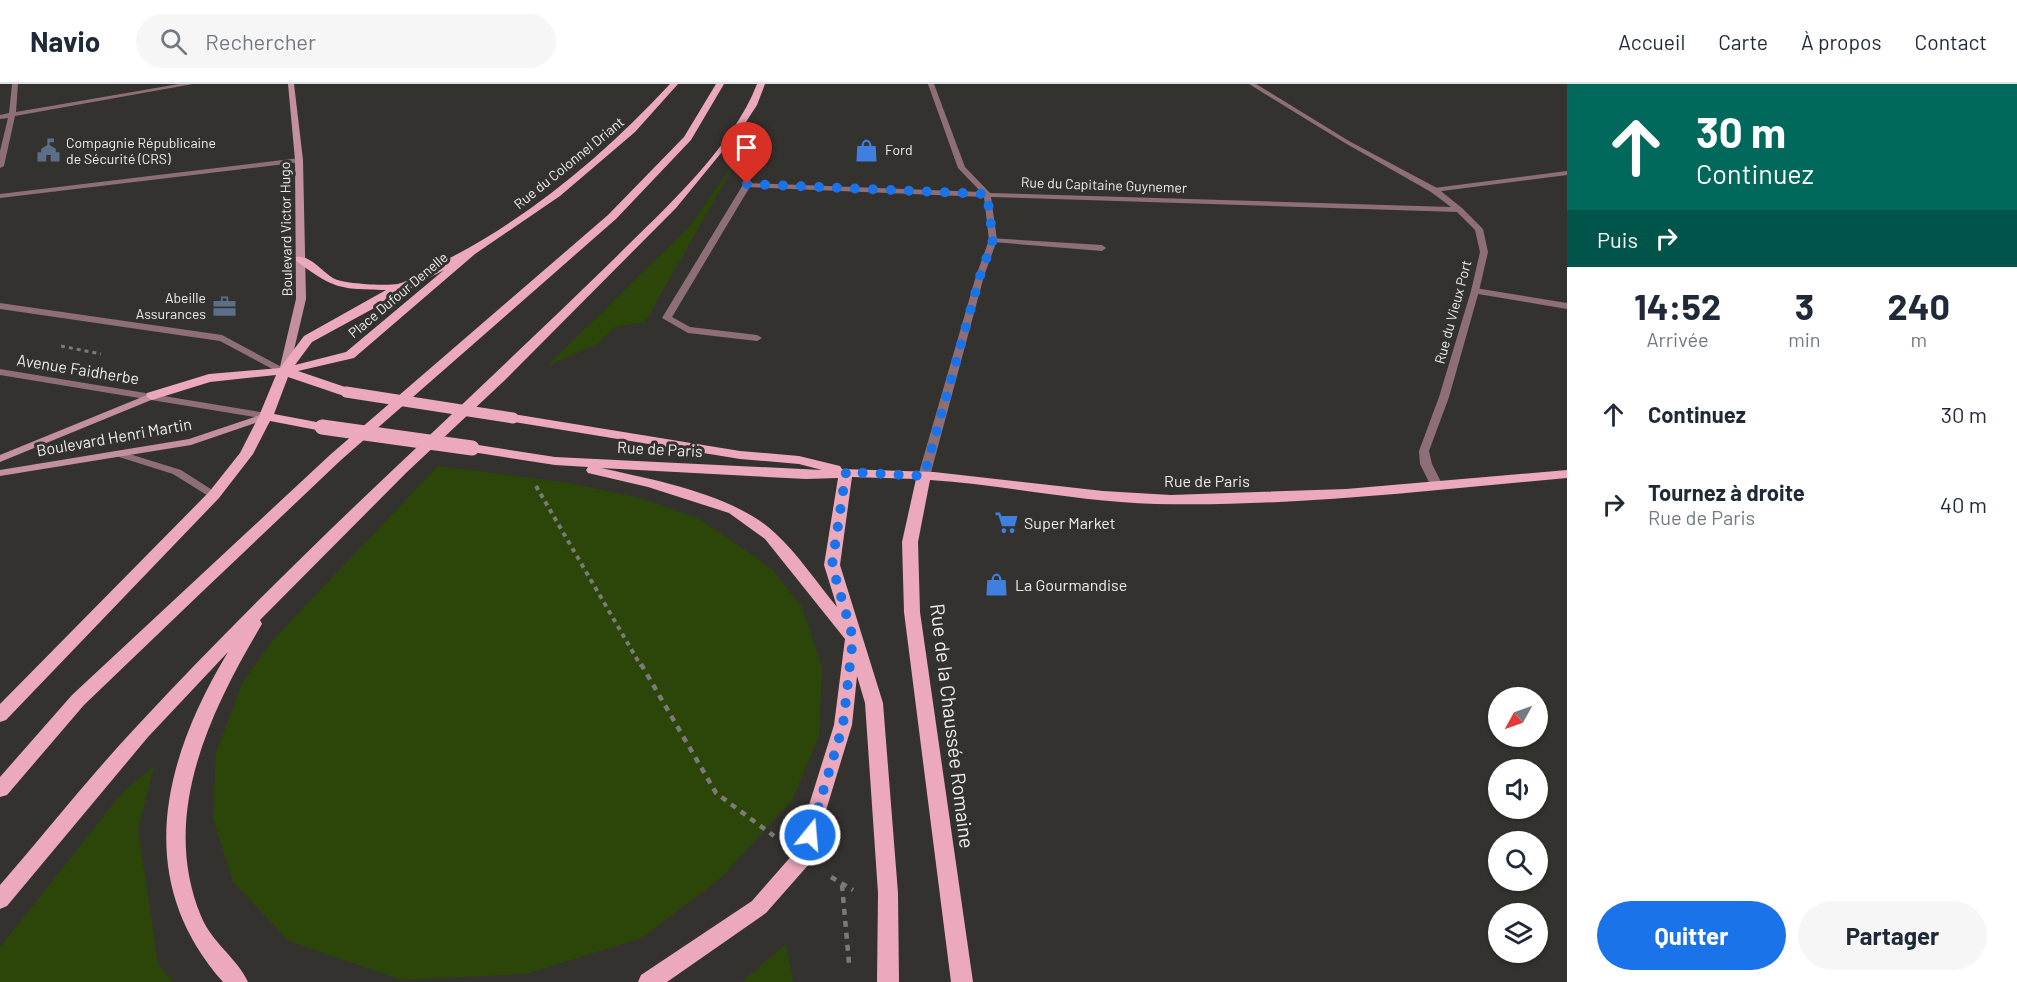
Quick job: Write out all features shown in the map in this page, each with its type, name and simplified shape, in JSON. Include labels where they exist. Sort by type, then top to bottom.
[{"type":"main road","name":"Boulevard Victor Hugo","points":[[284,371],[301,299],[299,160],[291,84]]},
{"type":"main road","name":"Rue du Colonnel Driant","points":[[471,252],[557,194],[632,130],[674,84]]},
{"type":"main road","points":[[0,790],[78,700],[215,570],[336,457],[612,217],[687,138],[720,84]]},
{"type":"main road","points":[[0,900],[142,732],[263,607],[401,470],[501,377],[673,206],[741,123],[753,105],[761,84]]},
{"type":"main road","name":"Place Dufour Denelle","points":[[284,371],[308,339],[400,287],[471,252]]},
{"type":"main road","name":"Place Dufour Denelle","points":[[152,396],[209,378],[284,371],[350,355],[471,252]]},
{"type":"main road","points":[[300,259],[331,281],[345,286],[400,287]]},
{"type":"main road","points":[[0,715],[214,495],[246,454],[266,416],[284,371]]},
{"type":"main road","name":"Rue de Paris","points":[[284,371],[346,392],[740,455],[799,460],[846,472]]},
{"type":"main road","name":"Boulevard Henri Martin","points":[[0,459],[152,396]]},
{"type":"main road","name":"Rue de Paris","points":[[266,416],[322,427],[555,460],[806,476],[846,472],[924,476],[1000,482],[1147,499],[1257,499],[1567,474]]},
{"type":"main road","name":"Boulevard Henri Martin","points":[[0,473],[191,442],[266,416]]},
{"type":"main road","points":[[555,460],[652,484],[734,510],[770,536],[853,638],[843,725],[803,857],[759,907],[650,982]]},
{"type":"main road","points":[[846,472],[832,565],[873,703],[888,892],[888,982]]},
{"type":"main road","name":"Rue de la Chaussée Romaine","points":[[924,476],[910,542],[912,612],[962,982]]},
{"type":"main road","points":[[237,982],[217,964],[195,926],[180,885],[174,828],[180,786],[207,706],[263,607]]},
{"type":"street","points":[[0,166],[12,115],[15,84]]},
{"type":"street","points":[[0,117],[190,84]]},
{"type":"street","points":[[924,476],[980,276],[993,240],[987,194],[962,168],[931,84]]},
{"type":"street","name":"Rue du Vieux Port","points":[[1252,84],[1347,142],[1434,190],[1479,229],[1484,252],[1475,291],[1444,397],[1424,451],[1426,464],[1437,486]]},
{"type":"street","points":[[0,196],[299,160]]},
{"type":"street","points":[[1434,190],[1567,173]]},
{"type":"street","name":"Rue du Capitaine Guynemer","points":[[757,338],[688,330],[666,318],[747,184],[1459,210]]},
{"type":"street","points":[[993,240],[1102,248]]},
{"type":"street","points":[[1475,291],[1567,306]]},
{"type":"street","points":[[0,306],[222,338],[284,371]]},
{"type":"street","name":"Avenue Faidherbe","points":[[0,372],[152,396]]},
{"type":"street","points":[[152,396],[266,416]]},
{"type":"street","points":[[123,454],[177,472],[214,495]]},
{"type":"path","points":[[517,455],[716,793],[849,890],[888,892]]},
{"type":"path","points":[[842,885],[850,971]]},
{"type":"green space","points":[[741,153],[645,322],[615,327],[598,344],[547,366],[691,225]]},
{"type":"green space","points":[[438,466],[569,483],[640,498],[700,519],[772,569],[802,607],[822,667],[819,736],[792,800],[723,876],[642,938],[526,974],[402,980],[289,941],[233,882],[213,818],[216,752],[243,682],[272,641]]},
{"type":"green space","points":[[154,766],[138,829],[158,964],[173,982],[0,982],[0,947],[122,793]]},
{"type":"green space","points":[[786,944],[793,982],[742,982]]},
{"type":"place","name":"Ford","points":[[867,150]]},
{"type":"place","name":"Compagnie Républicaine de Sécurité (CRS)","points":[[48,151]]},
{"type":"place","name":"Abeille Assurances","points":[[224,306]]},
{"type":"place","name":"Super Market","points":[[1006,523]]},
{"type":"place","name":"La Gourmandise","points":[[997,585]]},
{"type":"route","points":[[747,184],[987,194],[993,240],[980,276],[924,476],[846,472],[832,565],[853,638],[843,725],[810,835]]}]
